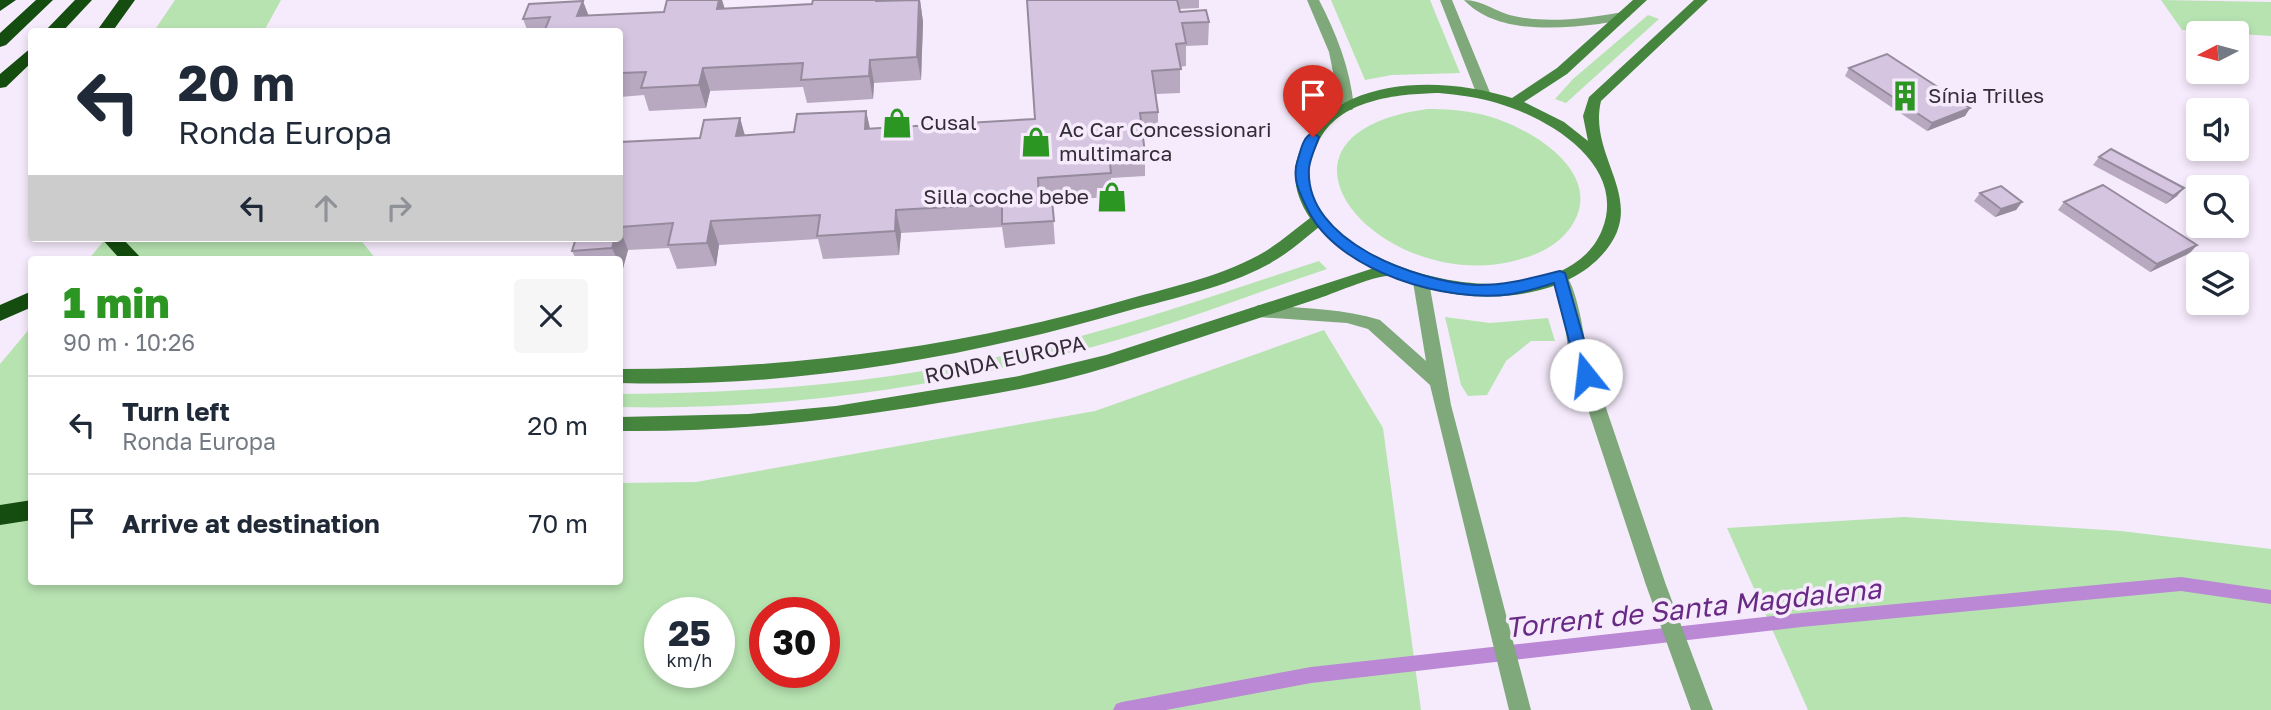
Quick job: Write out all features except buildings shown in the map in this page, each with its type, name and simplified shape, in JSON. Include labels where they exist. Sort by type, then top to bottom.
[{"type":"highway","points":[[0,6],[8,0]]},
{"type":"highway","points":[[0,42],[45,0]]},
{"type":"highway","points":[[56,28],[84,0]]},
{"type":"highway","points":[[107,28],[127,0]]},
{"type":"highway","points":[[0,83],[28,56]]},
{"type":"highway","points":[[115,242],[129,256]]},
{"type":"highway","points":[[1,313],[28,300]]},
{"type":"highway","points":[[0,515],[28,511]]},
{"type":"street","points":[[1313,0],[1333,41],[1346,78],[1347,107]]},
{"type":"street","points":[[1446,0],[1478,72],[1484,94]]},
{"type":"street","points":[[1470,0],[1481,9],[1537,23],[1577,24],[1623,16]]},
{"type":"street","points":[[1514,103],[1562,71],[1641,0]]},
{"type":"street","points":[[1601,165],[1560,125],[1514,103],[1484,94],[1439,89],[1410,90],[1383,94],[1347,107],[1319,128],[1304,156],[1304,187],[1319,219],[1355,252],[1387,270],[1421,282],[1458,289],[1494,290],[1529,286],[1560,276],[1585,262],[1609,232],[1614,199],[1601,165],[1590,116],[1594,100],[1702,0]]},
{"type":"street","name":"RONDA EUROPA","points":[[623,376],[763,374],[906,355],[1098,315],[1242,270],[1265,259],[1319,219]]},
{"type":"street","name":"RONDA EUROPA","points":[[623,424],[749,421],[915,402],[1019,383],[1108,361],[1387,270]]},
{"type":"street","points":[[1560,276],[1574,324],[1577,349],[1656,586],[1702,710]]},
{"type":"street","points":[[1421,282],[1439,383],[1488,592],[1520,710]]},
{"type":"street","points":[[1258,311],[1347,317],[1374,324],[1439,383]]},
{"type":"green space","points":[[175,0],[281,0],[266,28],[156,28]]},
{"type":"green space","points":[[1331,0],[1430,0],[1460,73],[1392,75],[1365,80]]},
{"type":"green space","points":[[2161,0],[2271,2],[2271,36],[2249,35],[2249,21],[2186,21],[2186,30],[2182,30]]},
{"type":"green space","points":[[1648,15],[1659,19],[1566,103],[1555,99],[1573,79]]},
{"type":"green space","points":[[1427,109],[1467,112],[1497,119],[1517,127],[1554,151],[1569,166],[1578,184],[1580,202],[1574,222],[1563,237],[1548,248],[1523,259],[1464,265],[1418,255],[1379,234],[1350,207],[1337,177],[1343,148],[1372,124]]},
{"type":"green space","points":[[103,242],[362,242],[374,256],[91,256]]},
{"type":"green space","points":[[1319,261],[1327,269],[1125,338],[979,373],[800,400],[740,405],[623,407],[623,394],[777,388],[881,377],[984,360],[1107,329]]},
{"type":"green space","points":[[1445,317],[1490,323],[1548,318],[1555,341],[1531,341],[1506,361],[1487,395],[1468,396],[1461,385]]},
{"type":"green space","points":[[1324,330],[1383,428],[1421,710],[0,710],[0,364],[28,331],[28,585],[623,585],[623,483],[696,482],[1095,411]]},
{"type":"green space","points":[[1904,517],[2121,531],[2271,549],[2271,710],[1808,710],[1727,528]]},
{"type":"waterway","name":"Torrent de Santa Magdalena","points":[[1122,710],[1311,675],[1801,620],[2181,584],[2271,597]]},
{"type":"place","name":"Sínia Trilles","points":[[1905,96]]},
{"type":"place","name":"Cusal","points":[[897,123]]},
{"type":"place","name":"Ac Car Concessionari multimarca","points":[[1036,142]]},
{"type":"place","name":"Silla coche bebe","points":[[1112,197]]},
{"type":"route","points":[[1313,137],[1302,166],[1304,187],[1319,219],[1341,242],[1387,270],[1458,289],[1512,289],[1560,276],[1574,324],[1577,349],[1586,375]]}]
